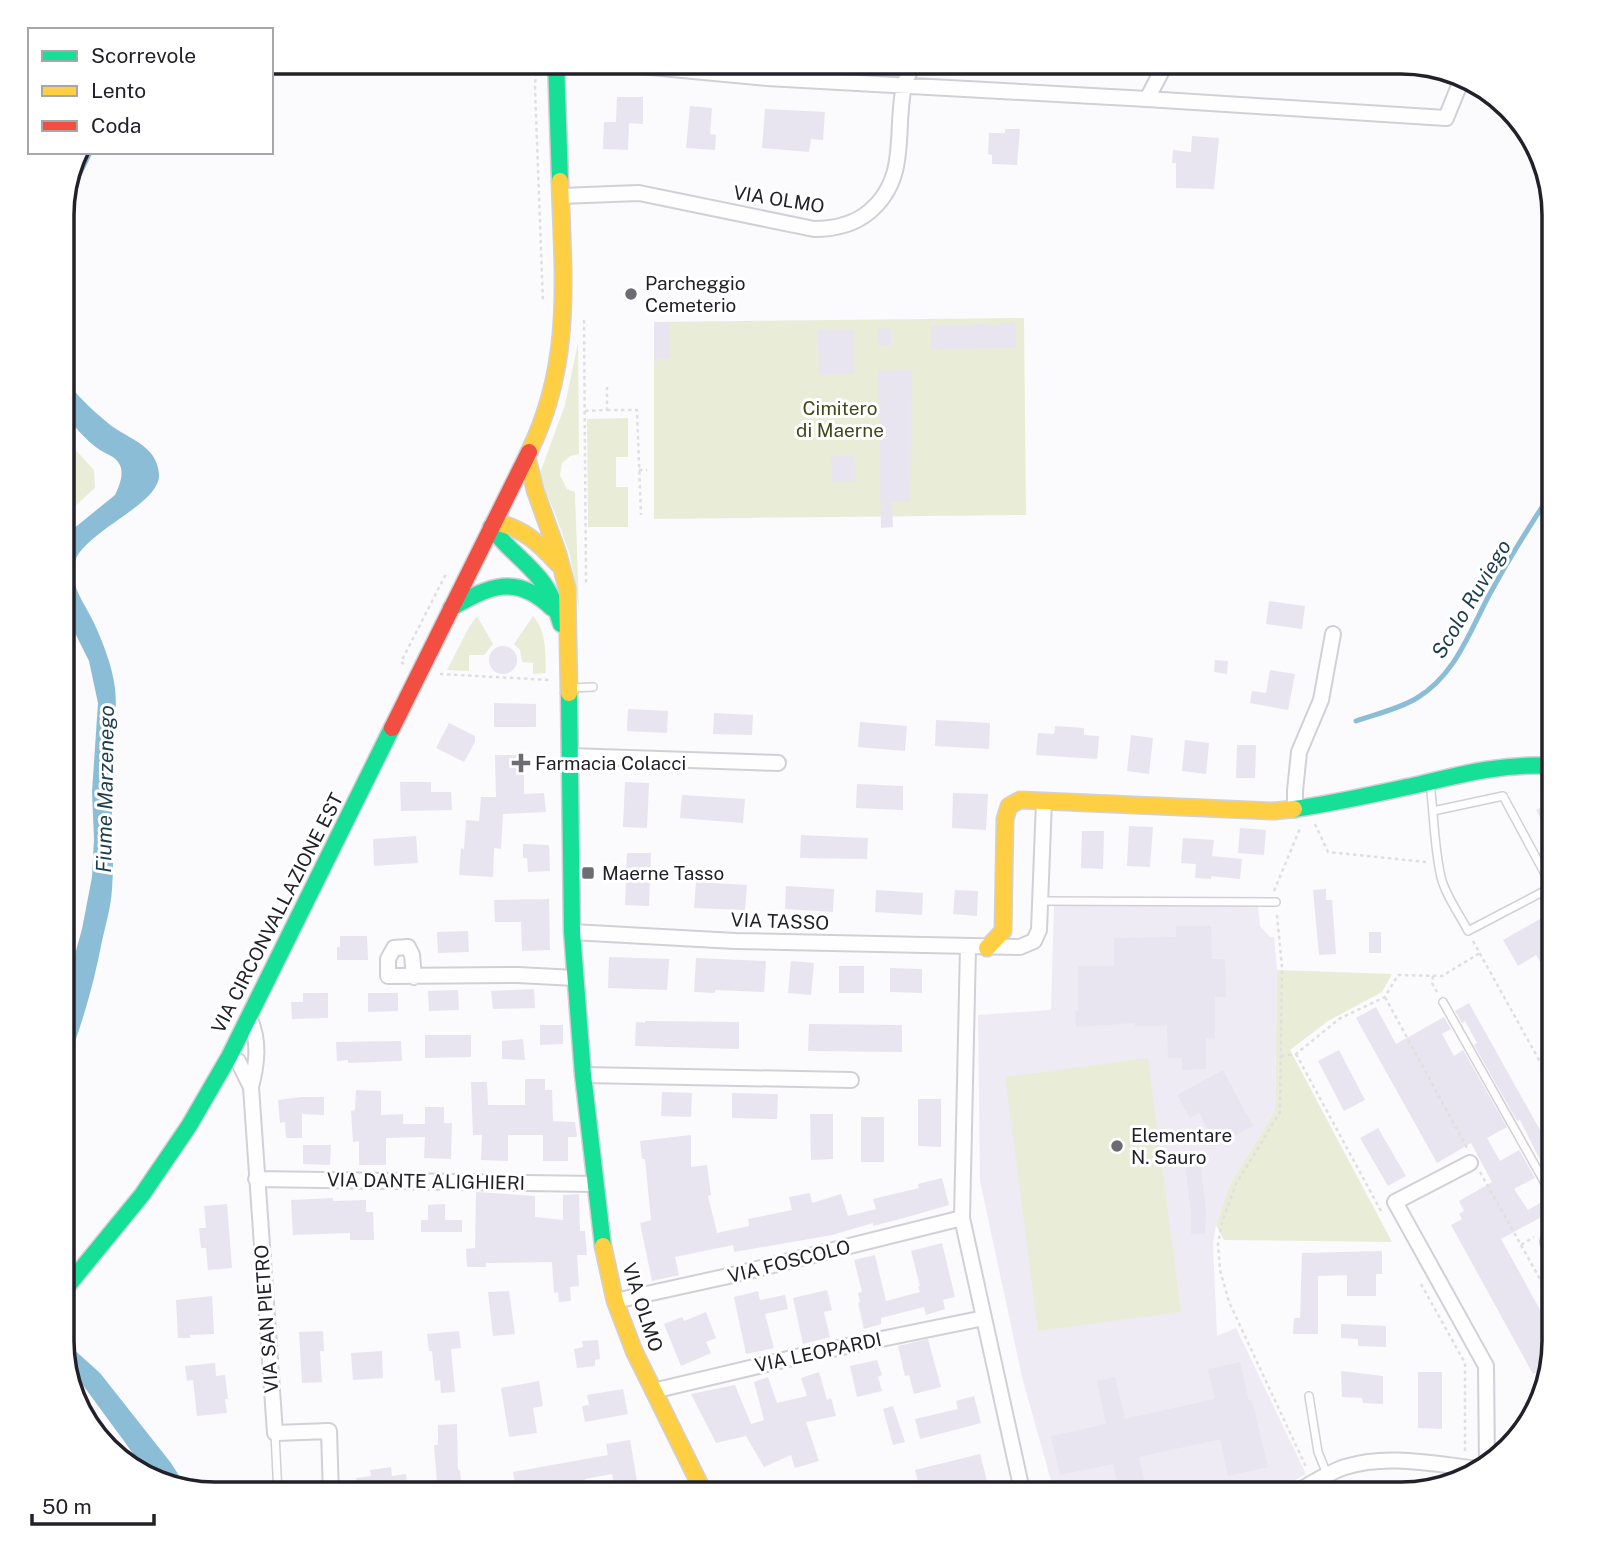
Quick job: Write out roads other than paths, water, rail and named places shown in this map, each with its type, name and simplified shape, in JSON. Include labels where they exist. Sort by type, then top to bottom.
[{"type":"street","points":[[555,74],[564,317],[561,359],[552,396],[527,457],[493,524],[511,524],[526,533],[541,544],[564,571]]},
{"type":"street","points":[[725,74],[1446,118],[1458,86]]},
{"type":"street","name":"VIA OLMO","points":[[560,196],[639,193],[800,227],[828,229],[841,226],[855,221],[877,205],[893,182],[900,155],[904,87],[910,74]]},
{"type":"street","points":[[1147,99],[1160,74]]},
{"type":"street","name":"VIA OLMO","points":[[527,457],[531,483],[554,538],[564,571],[569,606],[572,932],[583,1075],[603,1246],[615,1301],[634,1351],[698,1482]]},
{"type":"street","name":"VIA OLMO","points":[[493,524],[500,542],[542,581],[553,598],[568,643]]},
{"type":"street","name":"VIA CIRCONVALLAZIONE EST","points":[[74,1278],[142,1195],[189,1126],[229,1056],[493,524]]},
{"type":"street","name":"VIA OLMO","points":[[451,608],[477,593],[503,585],[515,585],[533,591],[545,600],[559,617]]},
{"type":"street","points":[[1306,815],[1299,752],[1321,700],[1333,634]]},
{"type":"street","points":[[570,757],[778,763]]},
{"type":"street","points":[[987,948],[1003,932],[1005,819],[1009,806],[1020,800],[1306,815],[1489,767],[1528,763],[1542,765]]},
{"type":"street","name":"VIA TASSO","points":[[572,932],[749,941],[1020,947],[1034,941],[1039,930],[1044,801]]},
{"type":"street","points":[[968,947],[962,1218],[1020,1482]]},
{"type":"street","points":[[414,977],[518,975],[575,978]]},
{"type":"street","name":"VIA SAN PIETRO","points":[[249,1017],[255,1029],[257,1064],[251,1087],[275,1433]]},
{"type":"street","name":"VIA SAN PIETRO","points":[[229,1056],[238,1061],[251,1087]]},
{"type":"street","points":[[583,1075],[851,1080]]},
{"type":"street","points":[[1471,1158],[1395,1202],[1486,1366],[1488,1453]]},
{"type":"street","name":"VIA DANTE ALIGHIERI","points":[[256,1179],[596,1184]]},
{"type":"street","name":"VIA FOSCOLO","points":[[615,1301],[733,1275],[962,1218]]},
{"type":"street","name":"VIA LEOPARDI","points":[[653,1391],[813,1353],[984,1318]]},
{"type":"street","points":[[275,1433],[328,1431],[330,1482]]},
{"type":"street","points":[[1314,1482],[1356,1464],[1395,1460],[1464,1467]]},
{"type":"lane","points":[[568,688],[593,687]]},
{"type":"lane","points":[[1430,781],[1441,879],[1468,932],[1542,892]]},
{"type":"lane","points":[[1433,811],[1503,796],[1542,868]]},
{"type":"lane","points":[[1040,901],[1276,902]]},
{"type":"lane","points":[[1443,1002],[1542,1178]]},
{"type":"lane","points":[[1309,1396],[1318,1452],[1328,1474]]},
{"type":"lane","points":[[275,1433],[277,1482]]},
{"type":"water","points":[[87,154],[92,154],[77,183],[84,160]]},
{"type":"water","points":[[74,390],[102,418],[147,449],[157,464],[159,474],[156,486],[147,497],[88,543],[77,556],[74,566],[74,528],[115,495],[120,482],[121,468],[118,461],[89,441],[74,426]]},
{"type":"water","name":"Fiume Marzenego","points":[[74,580],[107,654],[116,698],[111,772],[111,895],[90,993],[74,1044],[74,958],[92,877],[94,839],[92,792],[98,703],[89,661],[74,631]]},
{"type":"water","points":[[74,1350],[100,1373],[181,1478],[152,1468],[137,1459],[78,1379]]},
{"type":"waterway","name":"Scolo Ruviego","points":[[1356,721],[1417,698],[1431,688],[1453,664],[1507,564],[1542,508]]},
{"type":"place","name":"Parcheggio Cemeterio","points":[[631,294]]},
{"type":"place","name":"Farmacia Colacci","points":[[521,763]]},
{"type":"place","name":"Maerne Tasso","points":[[588,873]]},
{"type":"place","name":"Elementare N. Sauro","points":[[1117,1146]]},
{"type":"park label","name":"Cimitero di Maerne","points":[[840,419]]}]
